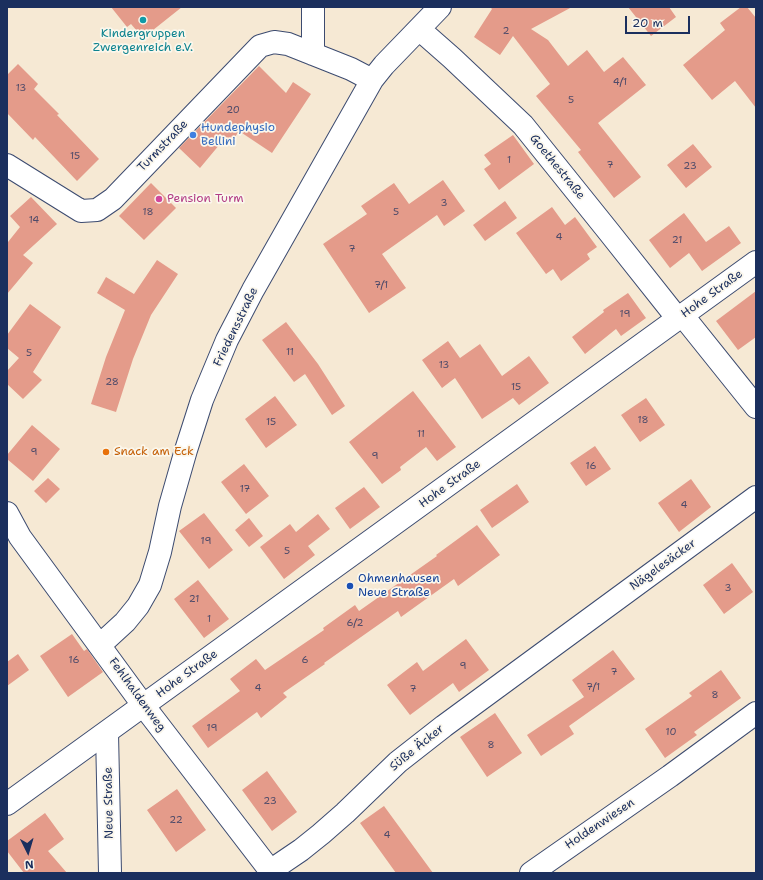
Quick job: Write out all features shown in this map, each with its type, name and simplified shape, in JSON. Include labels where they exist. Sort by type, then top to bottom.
[{"type":"street","points":[[313,7],[313,54]]},
{"type":"street","name":"Friedensstraße","points":[[100,646],[125,622],[138,606],[150,585],[160,552],[170,506],[202,400],[227,340],[253,290],[372,80],[384,65],[440,7]]},
{"type":"street","name":"Goethestraße","points":[[419,29],[523,126],[609,232],[756,407]]},
{"type":"street","name":"Turmstraße","points":[[7,165],[80,211],[97,210],[113,199],[260,46],[274,42],[288,44],[351,69],[372,80]]},
{"type":"street","name":"Hohe Straße","points":[[143,706],[756,262]]},
{"type":"street","name":"Nägelesäcker","points":[[569,633],[756,497]]},
{"type":"street","name":"Fehlhaldenweg","points":[[7,513],[20,536],[143,706],[271,872]]},
{"type":"street","name":"Süße Äcker","points":[[271,872],[301,850],[335,821],[398,762],[569,633]]},
{"type":"street","points":[[7,804],[143,706]]},
{"type":"street","name":"Holdenwiesen","points":[[531,873],[670,776],[756,713]]},
{"type":"street","name":"Neue Straße","points":[[107,733],[110,873]]},
{"type":"building","name":"Kindergruppen Zwergenreich e.V.","points":[[111,7],[182,7],[143,38],[131,24],[127,27]]},
{"type":"building","points":[[490,7],[572,7],[531,29],[548,40],[568,66],[587,50],[604,72],[623,57],[646,85],[598,123],[641,177],[614,198],[578,152],[581,150],[536,96],[550,84],[513,36],[500,55],[474,37],[492,9]]},
{"type":"building","points":[[628,7],[669,7],[676,17],[651,36]]},
{"type":"building","points":[[741,7],[747,7],[756,18],[756,108],[735,81],[712,100],[683,65],[725,30],[720,23]]},
{"type":"building","points":[[18,64],[38,84],[34,89],[59,114],[57,115],[99,159],[77,181],[35,137],[33,140],[7,113],[7,75]]},
{"type":"building","points":[[259,66],[286,93],[293,82],[311,94],[272,153],[239,131],[231,143],[225,138],[200,168],[179,148]]},
{"type":"building","points":[[513,135],[534,164],[499,190],[484,169],[491,164],[484,155]]},
{"type":"building","points":[[693,144],[712,167],[686,188],[667,165]]},
{"type":"building","points":[[443,180],[465,211],[444,226],[437,215],[382,254],[406,288],[369,313],[323,244],[367,214],[361,206],[394,183],[409,204]]},
{"type":"building","points":[[151,183],[176,208],[144,240],[119,216]]},
{"type":"building","points":[[31,197],[57,224],[23,255],[33,263],[7,294],[7,242],[20,227],[10,216]]},
{"type":"building","points":[[505,201],[517,218],[485,241],[473,225]]},
{"type":"building","points":[[552,207],[565,225],[575,217],[597,247],[587,254],[590,259],[561,281],[553,269],[546,274],[516,233]]},
{"type":"building","points":[[684,213],[706,242],[729,226],[741,243],[702,271],[689,253],[670,268],[649,240]]},
{"type":"building","points":[[157,260],[178,274],[151,315],[133,359],[116,412],[91,404],[106,357],[125,310],[97,293],[106,277],[134,294]]},
{"type":"building","points":[[756,291],[756,337],[738,350],[716,321]]},
{"type":"building","points":[[628,293],[646,318],[621,336],[616,329],[585,354],[572,337],[604,312],[603,310]]},
{"type":"building","points":[[30,304],[61,327],[33,372],[42,380],[23,399],[7,384],[7,371],[19,358],[7,348],[7,335]]},
{"type":"building","points":[[286,322],[318,364],[345,406],[332,415],[305,374],[294,382],[262,340]]},
{"type":"building","points":[[448,341],[460,358],[480,344],[502,376],[529,356],[549,383],[519,405],[513,398],[482,419],[455,378],[442,388],[422,360]]},
{"type":"building","points":[[413,391],[456,447],[437,461],[426,447],[400,467],[401,470],[382,484],[349,442]]},
{"type":"building","points":[[275,396],[297,425],[266,448],[245,419]]},
{"type":"building","points":[[646,398],[665,425],[640,442],[621,415]]},
{"type":"building","points":[[32,425],[60,449],[33,481],[7,459],[7,455]]},
{"type":"building","points":[[595,446],[611,469],[586,486],[570,463]]},
{"type":"building","points":[[244,464],[269,496],[246,514],[221,482]]},
{"type":"building","points":[[48,478],[60,489],[46,503],[34,491]]},
{"type":"building","points":[[691,479],[711,507],[679,532],[658,503]]},
{"type":"building","points":[[517,484],[529,502],[492,528],[480,510]]},
{"type":"building","points":[[364,487],[380,507],[350,529],[335,508]]},
{"type":"building","points":[[204,513],[233,550],[209,569],[179,531]]},
{"type":"building","points":[[318,514],[330,529],[308,546],[315,555],[284,579],[260,547],[290,524],[296,532]]},
{"type":"building","points":[[249,518],[263,536],[249,547],[235,530]]},
{"type":"building","points":[[477,525],[500,555],[458,586],[454,579],[401,617],[398,611],[283,693],[287,697],[261,718],[257,712],[208,748],[192,726],[240,691],[230,679],[256,659],[265,670],[324,630],[323,628],[355,605],[359,611],[437,556],[436,555]]},
{"type":"building","points":[[732,563],[753,592],[724,614],[703,585]]},
{"type":"building","points":[[198,580],[229,619],[204,638],[174,599]]},
{"type":"building","points":[[72,634],[84,651],[87,649],[103,672],[68,697],[40,656]]},
{"type":"building","points":[[466,639],[489,670],[459,692],[453,683],[410,715],[387,685],[417,662],[423,671]]},
{"type":"building","points":[[613,650],[635,679],[569,726],[574,734],[541,756],[527,735],[584,697],[572,680]]},
{"type":"building","points":[[18,654],[29,670],[7,686],[7,662]]},
{"type":"building","points":[[721,670],[741,698],[694,732],[697,735],[665,758],[645,729],[692,696],[689,693]]},
{"type":"building","points":[[495,713],[522,753],[487,777],[460,737]]},
{"type":"building","points":[[267,771],[297,812],[272,831],[242,790]]},
{"type":"building","points":[[177,789],[206,830],[176,852],[147,810]]},
{"type":"building","points":[[384,806],[433,873],[396,873],[360,823]]},
{"type":"building","points":[[45,813],[64,839],[48,851],[67,873],[24,873],[7,851],[7,841]]},
{"type":"place","name":"Kindergruppen Zwergenreich e.V.","points":[[143,20]]},
{"type":"place","name":"Hundephysio Bellini","points":[[193,135]]},
{"type":"place","name":"Pension Turm","points":[[159,199]]},
{"type":"place","name":"Snack am Eck","points":[[106,452]]},
{"type":"place","name":"Ohmenhausen Neue Straße","points":[[350,586]]}]
